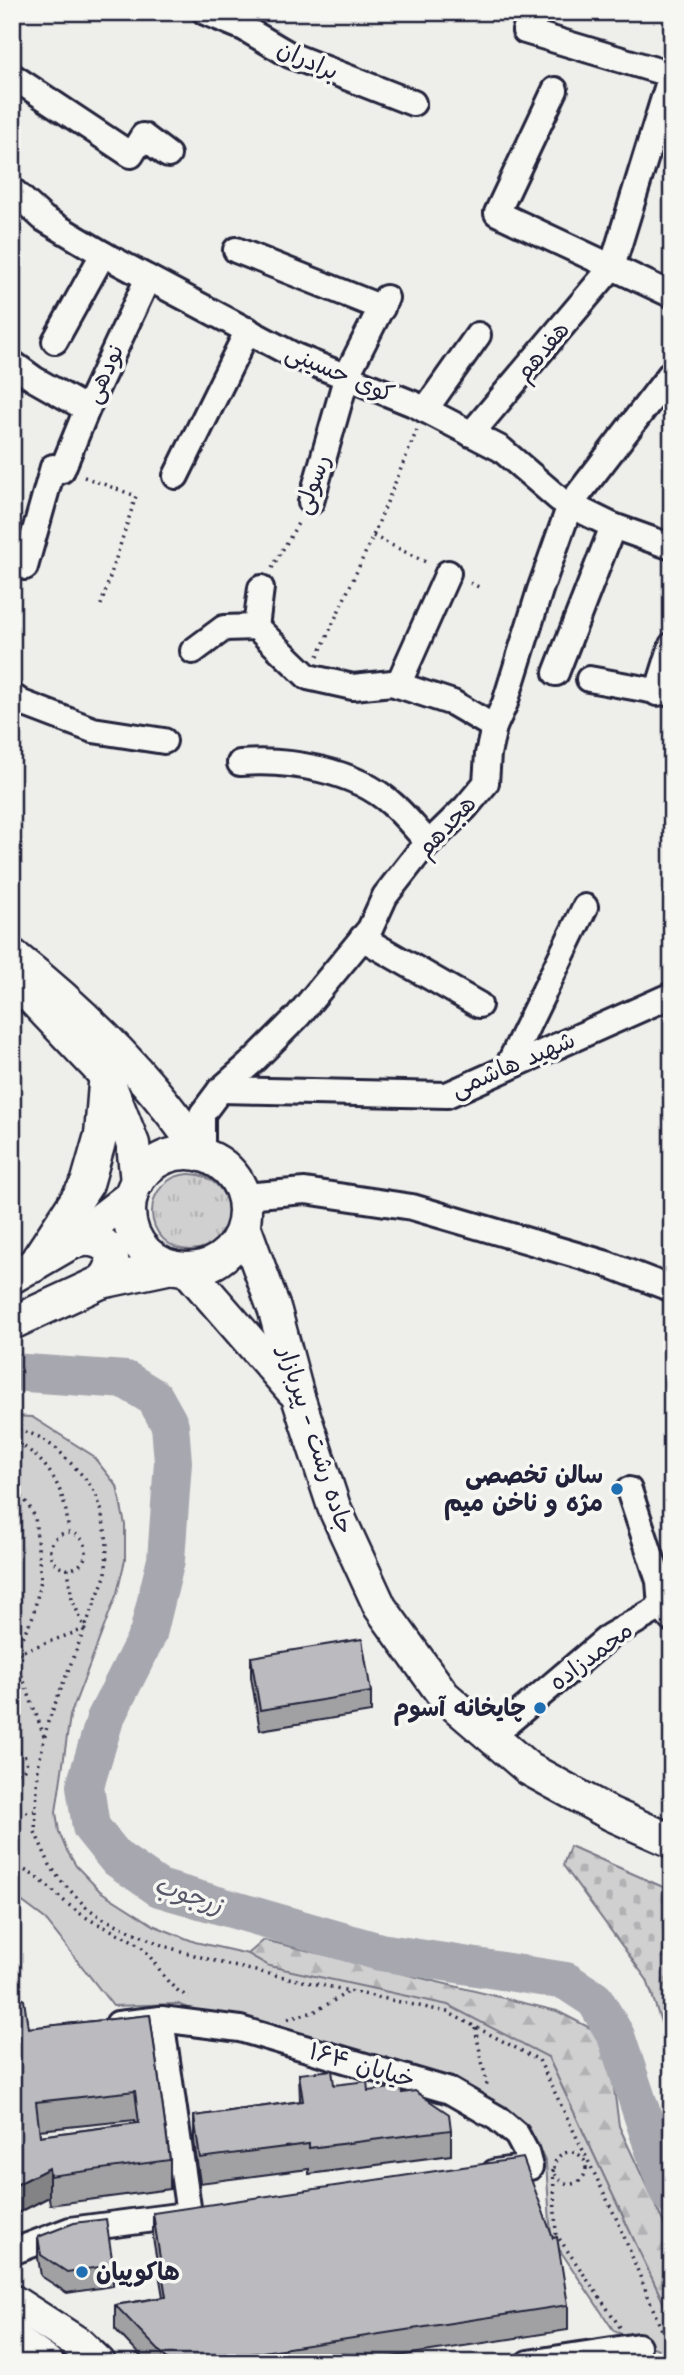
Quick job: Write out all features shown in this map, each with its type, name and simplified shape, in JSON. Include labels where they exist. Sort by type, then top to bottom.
[{"type":"main road","points":[[12,955],[43,979],[88,1021],[165,1103],[202,1155]]},
{"type":"main road","points":[[12,982],[30,996],[106,1076],[133,1144],[134,1189],[130,1219],[137,1240],[158,1262],[180,1268],[298,1397]]},
{"type":"main road","points":[[23,1272],[87,1184],[101,1135],[106,1076]]},
{"type":"main road","points":[[12,1324],[101,1282],[180,1268],[203,1268],[217,1262],[238,1240],[244,1211],[238,1182],[229,1170],[217,1161],[202,1155],[180,1154],[158,1161],[146,1170],[134,1189],[69,1244],[23,1272]]},
{"type":"main road","name":"جاده رشت - پیربازار","points":[[244,1211],[298,1397],[334,1507],[380,1607],[444,1696],[529,1769],[611,1814],[672,1841]]},
{"type":"main road","points":[[69,1244],[91,1238],[98,1240],[109,1250],[112,1264],[101,1282]]},
{"type":"main road","points":[[12,2301],[79,2344],[99,2363]]},
{"type":"main road","points":[[12,2338],[47,2363]]},
{"type":"street","name":"برادران","points":[[205,12],[244,28],[290,55],[413,103]]},
{"type":"street","points":[[525,31],[671,75],[612,267]]},
{"type":"street","points":[[12,76],[131,155],[143,136],[168,155]]},
{"type":"street","points":[[555,90],[497,213],[672,295]]},
{"type":"street","name":"کوی حسینی","points":[[12,190],[44,219],[103,254],[295,356],[425,411],[501,449],[559,499],[570,505],[613,526],[671,543]]},
{"type":"street","name":"رسولی","points":[[236,250],[384,303],[347,376],[311,502]]},
{"type":"street","points":[[55,341],[103,254]]},
{"type":"street","name":"هفدهم","points":[[471,434],[612,267]]},
{"type":"street","name":"نودهی","points":[[24,567],[53,467],[62,470],[87,408],[148,278]]},
{"type":"street","points":[[176,476],[248,330]]},
{"type":"street","points":[[425,411],[478,335]]},
{"type":"street","points":[[12,363],[34,379],[87,408]]},
{"type":"street","name":"هجدهم","points":[[202,1155],[202,1114],[220,1090],[298,1016],[370,929],[385,896],[486,783],[488,754],[494,727],[505,703],[570,505],[672,372]]},
{"type":"street","points":[[556,673],[613,526]]},
{"type":"street","points":[[398,685],[448,573]]},
{"type":"street","points":[[256,627],[261,588]]},
{"type":"street","points":[[193,652],[224,628],[256,627],[308,677],[353,687],[392,683],[453,703],[494,727]]},
{"type":"street","points":[[589,679],[664,693],[672,645]]},
{"type":"street","points":[[12,696],[22,703],[93,730],[164,741]]},
{"type":"street","points":[[240,763],[270,761],[309,766],[355,782],[391,803],[429,844]]},
{"type":"street","points":[[507,1068],[585,907]]},
{"type":"street","points":[[362,938],[479,1005]]},
{"type":"street","name":"شهید هاشمی","points":[[220,1090],[447,1095],[672,996]]},
{"type":"street","points":[[244,1211],[305,1191],[412,1207],[607,1264],[672,1290]]},
{"type":"street","points":[[629,1490],[667,1613]]},
{"type":"street","name":"محمدزاده","points":[[491,1737],[610,1636],[667,1613]]},
{"type":"street","points":[[161,2019],[189,2214]]},
{"type":"street","name":"خیابان ۱۶۴","points":[[98,2027],[161,2019],[240,2029],[450,2091],[497,2118],[517,2135],[530,2167],[475,2174]]},
{"type":"street","points":[[12,2252],[70,2230],[217,2210]]},
{"type":"street","points":[[528,2363],[638,2346]]},
{"type":"path","points":[[308,677],[373,536],[425,411]]},
{"type":"path","points":[[62,470],[136,496],[101,605]]},
{"type":"path","name":"رسولی","points":[[261,588],[311,502]]},
{"type":"path","points":[[12,1426],[39,1437],[71,1462],[94,1492],[101,1509],[107,1542],[106,1574],[45,1737],[38,1767],[35,1832],[50,1865],[72,1893],[102,1919],[137,1936],[191,1955],[447,2012],[539,2060],[619,2224],[662,2330],[672,2344]]},
{"type":"path","points":[[12,1440],[33,1453],[54,1477],[64,1502],[68,1528]]},
{"type":"path","points":[[12,1485],[35,1517],[41,1580],[33,1616],[13,1656],[45,1737]]},
{"type":"path","points":[[74,1534],[85,1544],[85,1558],[75,1568],[68,1569],[57,1565],[50,1554],[54,1540],[60,1536],[74,1534]]},
{"type":"path","points":[[38,1555],[50,1554]]},
{"type":"path","points":[[68,1569],[72,1599],[85,1629]]},
{"type":"path","points":[[13,1656],[85,1629]]},
{"type":"path","points":[[12,1750],[23,1752],[27,1765]]},
{"type":"path","points":[[27,1765],[38,1767]]},
{"type":"path","points":[[12,1774],[23,1771],[27,1765]]},
{"type":"path","points":[[12,1813],[34,1811]]},
{"type":"path","points":[[283,2020],[314,2011],[350,1991]]},
{"type":"path","points":[[475,2026],[488,2081],[486,2091]]},
{"type":"path","points":[[576,2153],[583,2157],[586,2174],[580,2181],[571,2184],[562,2182],[555,2176],[553,2167],[556,2160],[561,2154],[576,2153]]},
{"type":"green space","points":[[190,1174],[205,1177],[217,1185],[225,1197],[228,1212],[225,1227],[217,1239],[205,1247],[190,1250],[175,1247],[163,1239],[155,1227],[152,1212],[155,1197],[163,1185],[175,1177]]},
{"type":"green space","points":[[12,1416],[32,1417],[92,1455],[117,1486],[125,1525],[125,1560],[117,1593],[70,1716],[56,1812],[59,1832],[76,1866],[100,1891],[155,1926],[195,1942],[248,1954],[269,1966],[448,2005],[548,2057],[672,2321],[672,2363],[658,2363],[658,2349],[614,2331],[551,2237],[546,2163],[537,2144],[511,2121],[178,2004],[113,2006],[44,1918],[12,1894]]},
{"type":"green space","points":[[570,1846],[672,1891],[672,2055],[647,1980],[563,1865]]},
{"type":"green space","points":[[264,1940],[557,2011],[596,2031],[612,2073],[619,2126],[672,2236],[672,2321],[548,2057],[269,1966],[248,1954]]},
{"type":"building","points":[[362,1639],[371,1692],[260,1710],[251,1657]]},
{"type":"building","points":[[12,1994],[24,2000],[28,2028],[150,2015],[170,2160],[50,2176],[49,2168],[12,2187]],"holes":[[[135,2091],[139,2123],[40,2136],[36,2102]]]},
{"type":"building","points":[[332,2070],[334,2085],[367,2081],[368,2091],[401,2087],[402,2093],[415,2091],[449,2114],[451,2130],[309,2148],[309,2144],[200,2158],[194,2116],[303,2101],[299,2074]]},
{"type":"building","points":[[523,2158],[553,2238],[557,2237],[568,2305],[191,2363],[171,2363],[115,2305],[166,2297],[153,2213]]},
{"type":"building","points":[[106,2219],[113,2265],[67,2272],[41,2255],[38,2237],[74,2223]]},
{"type":"waterway","name":"زرجوب","points":[[12,1372],[126,1380],[155,1398],[170,1425],[173,1462],[166,1560],[148,1634],[105,1719],[85,1786],[91,1827],[116,1858],[159,1888],[380,1952],[566,1981],[595,2000],[616,2036],[672,2197]]},
{"type":"place","name":"سالن تخصصی مژه و ناخن میم","points":[[617,1489]]},
{"type":"place","name":"چایخانه آسوم","points":[[540,1708]]},
{"type":"place","name":"هاکوپیان","points":[[82,2272]]}]
